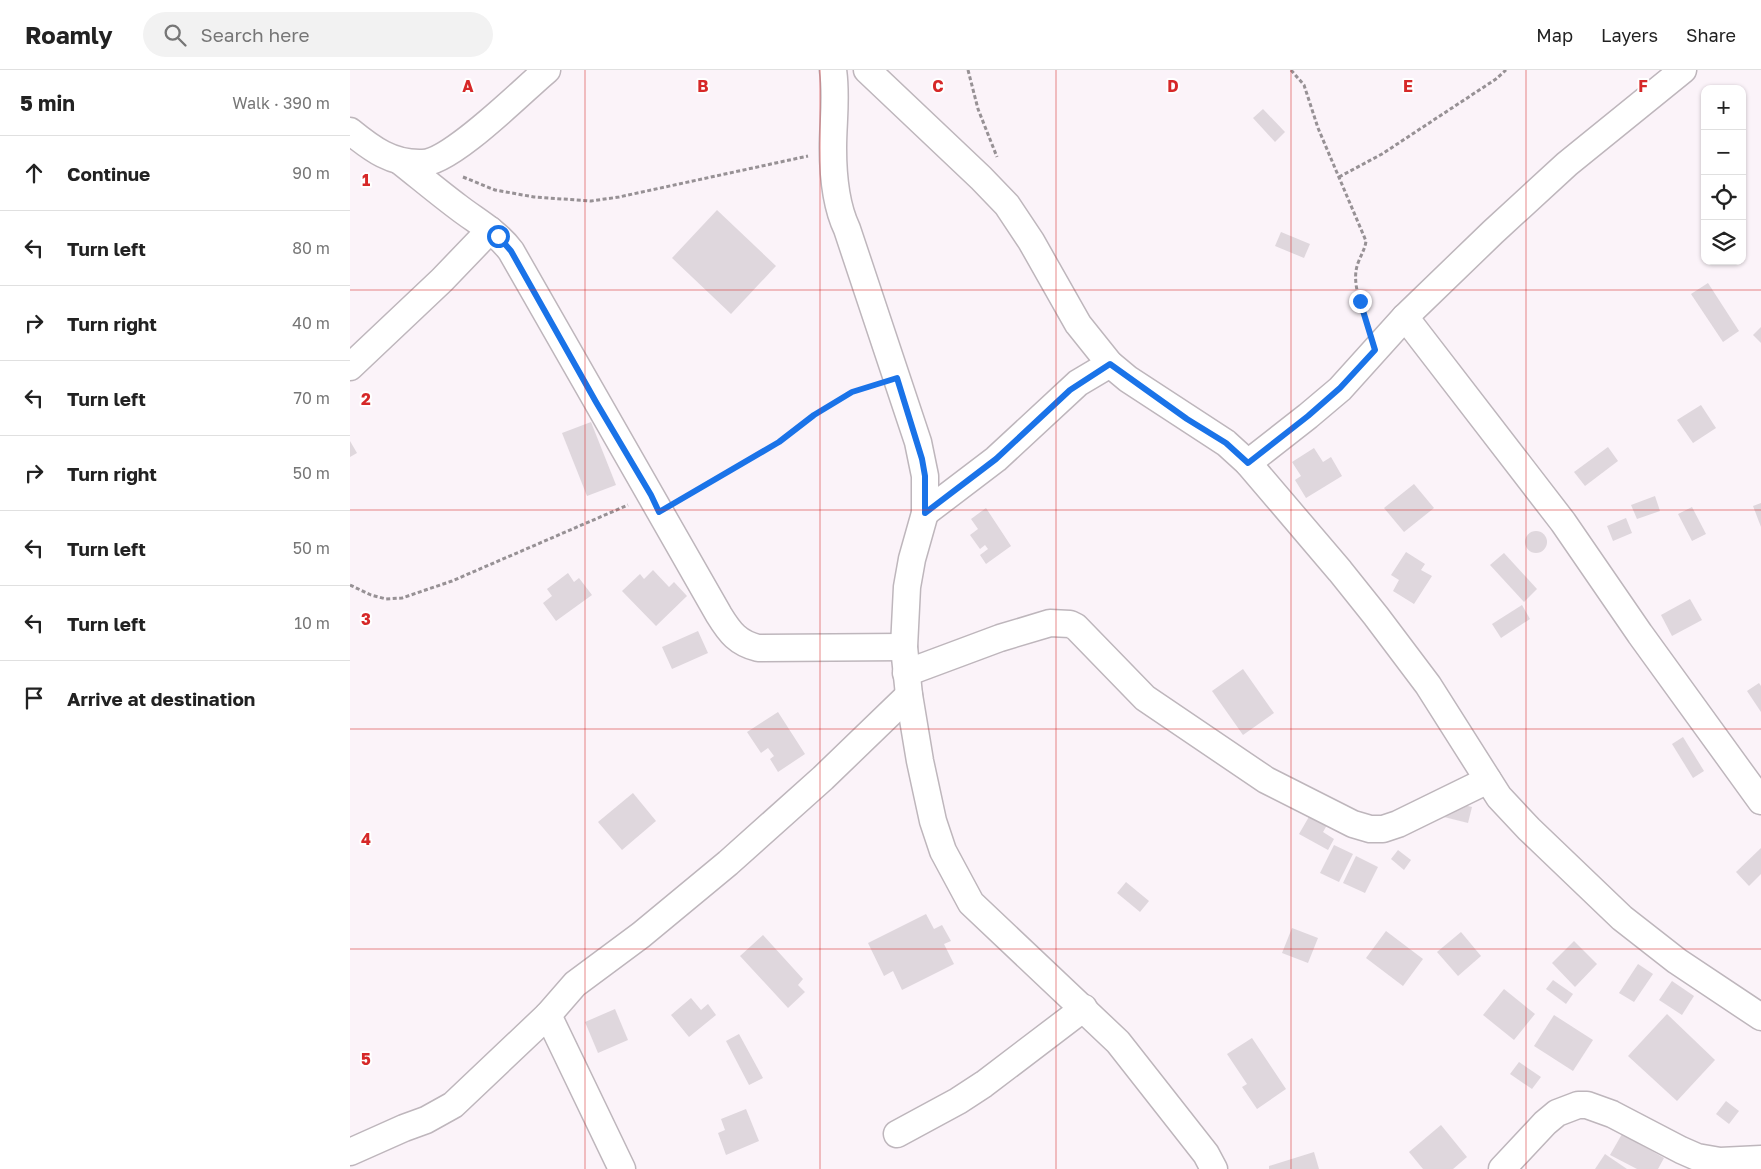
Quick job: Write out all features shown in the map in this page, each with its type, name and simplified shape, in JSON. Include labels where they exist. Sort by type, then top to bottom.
[{"type":"street","points":[[350,131],[378,153],[400,161],[427,162],[456,147],[547,70]]},
{"type":"street","points":[[833,70],[836,89],[833,150],[838,202],[897,378],[922,459],[925,476],[925,513],[912,559],[907,587],[904,647],[920,761],[933,821],[943,851],[971,903],[1118,1042],[1206,1154],[1214,1169]]},
{"type":"street","points":[[867,70],[1007,205],[1032,240],[1078,324],[1110,364],[1187,419],[1226,443],[1248,463],[1340,571],[1428,685],[1499,797],[1622,918],[1677,961],[1761,1017]]},
{"type":"street","points":[[1248,463],[1340,388],[1405,317],[1492,232],[1568,164],[1683,70]]},
{"type":"street","points":[[400,161],[490,230],[511,251],[726,628],[746,644],[758,648],[904,647]]},
{"type":"street","points":[[350,367],[442,280],[490,230]]},
{"type":"street","points":[[1405,317],[1563,522],[1640,634],[1761,801]]},
{"type":"street","points":[[925,513],[996,459],[1070,390],[1110,364]]},
{"type":"street","points":[[350,1152],[426,1120],[453,1105],[548,1015],[575,984],[641,935],[735,857],[823,778],[908,684],[1000,638],[1050,622],[1070,624],[1076,627],[1145,698],[1266,780],[1353,824],[1370,829],[1382,829],[1398,824],[1488,780]]},
{"type":"street","points":[[897,1134],[971,1092],[1084,1008]]},
{"type":"street","points":[[548,1015],[622,1169]]},
{"type":"street","points":[[1502,1169],[1545,1123],[1557,1113],[1578,1105],[1587,1105],[1612,1114],[1697,1157],[1720,1161],[1761,1159]]},
{"type":"path","points":[[1291,70],[1304,85],[1318,128],[1366,241],[1366,247],[1358,262],[1355,281],[1375,350]]},
{"type":"path","points":[[1339,177],[1382,154],[1496,79],[1506,70]]},
{"type":"path","points":[[427,162],[495,190],[534,197],[590,201],[619,197],[833,150]]},
{"type":"path","points":[[350,585],[371,595],[386,599],[402,598],[452,581],[655,504],[779,442],[814,415],[852,392],[897,378]]},
{"type":"building","points":[[1263,109],[1285,132],[1275,142],[1253,118]]},
{"type":"building","points":[[717,210],[776,266],[731,314],[672,258]]},
{"type":"building","points":[[1281,232],[1310,244],[1304,258],[1275,246]]},
{"type":"building","points":[[1708,283],[1739,331],[1723,342],[1691,294]]},
{"type":"building","points":[[1761,327],[1761,343],[1753,335]]},
{"type":"building","points":[[1701,405],[1716,428],[1693,443],[1677,420]]},
{"type":"building","points":[[591,422],[616,485],[587,496],[562,433]]},
{"type":"building","points":[[350,441],[357,453],[350,457]]},
{"type":"building","points":[[1608,447],[1618,461],[1585,486],[1574,472]]},
{"type":"building","points":[[1314,448],[1323,462],[1331,457],[1342,476],[1306,498],[1295,480],[1301,476],[1292,462]]},
{"type":"building","points":[[1414,484],[1434,508],[1404,532],[1384,508]]},
{"type":"building","points":[[1655,496],[1660,511],[1637,519],[1631,505]]},
{"type":"building","points":[[1761,503],[1761,527],[1753,506]]},
{"type":"building","points":[[1692,507],[1706,534],[1692,541],[1678,514]]},
{"type":"building","points":[[986,508],[1011,546],[986,564],[980,555],[988,549],[985,545],[980,549],[970,535],[978,529],[971,519]]},
{"type":"building","points":[[1626,518],[1632,533],[1613,541],[1607,526]]},
{"type":"building","points":[[1536,531],[1544,534],[1547,542],[1544,550],[1536,553],[1528,550],[1525,542],[1528,534]]},
{"type":"building","points":[[1406,552],[1425,564],[1421,570],[1432,576],[1414,604],[1393,591],[1399,580],[1391,575]]},
{"type":"building","points":[[1504,553],[1537,589],[1524,602],[1490,565]]},
{"type":"building","points":[[653,570],[669,587],[674,582],[687,596],[656,626],[622,591],[640,574],[644,579]]},
{"type":"building","points":[[568,573],[574,582],[579,578],[592,595],[556,621],[543,603],[552,596],[547,589]]},
{"type":"building","points":[[1690,599],[1702,620],[1672,636],[1661,615]]},
{"type":"building","points":[[1522,605],[1530,619],[1501,638],[1492,624]]},
{"type":"building","points":[[698,631],[708,653],[672,669],[662,647]]},
{"type":"building","points":[[1243,669],[1274,713],[1243,735],[1212,691]]},
{"type":"building","points":[[1759,683],[1761,686],[1761,712],[1747,691]]},
{"type":"building","points":[[778,712],[805,754],[778,772],[770,759],[774,756],[768,748],[761,753],[747,732]]},
{"type":"building","points":[[1683,737],[1704,771],[1693,778],[1672,744]]},
{"type":"building","points":[[633,793],[656,821],[622,850],[598,822]]},
{"type":"building","points":[[1448,801],[1472,807],[1468,823],[1444,817]]},
{"type":"building","points":[[1310,815],[1327,825],[1323,832],[1334,839],[1328,850],[1299,834]]},
{"type":"building","points":[[1334,845],[1353,854],[1339,882],[1320,873]]},
{"type":"building","points":[[1761,848],[1761,874],[1749,886],[1736,872]]},
{"type":"building","points":[[1398,850],[1411,860],[1404,870],[1391,859]]},
{"type":"building","points":[[1356,856],[1378,867],[1365,893],[1343,883]]},
{"type":"building","points":[[1126,882],[1149,901],[1140,912],[1117,893]]},
{"type":"building","points":[[926,914],[934,929],[942,925],[951,941],[944,944],[954,964],[902,990],[893,971],[884,976],[868,943]]},
{"type":"building","points":[[1292,928],[1318,938],[1308,963],[1282,953]]},
{"type":"building","points":[[1386,931],[1423,959],[1403,986],[1366,958]]},
{"type":"building","points":[[1461,932],[1481,956],[1458,976],[1437,952]]},
{"type":"building","points":[[763,935],[803,979],[798,985],[805,992],[788,1008],[740,956]]},
{"type":"building","points":[[1574,941],[1597,964],[1575,987],[1552,963]]},
{"type":"building","points":[[1638,964],[1653,974],[1634,1002],[1619,993]]},
{"type":"building","points":[[1553,980],[1573,994],[1566,1004],[1546,989]]},
{"type":"building","points":[[1672,981],[1694,996],[1682,1015],[1659,1000]]},
{"type":"building","points":[[1504,989],[1535,1014],[1514,1040],[1483,1015]]},
{"type":"building","points":[[691,998],[701,1010],[708,1004],[716,1015],[689,1037],[671,1015]]},
{"type":"building","points":[[615,1009],[628,1040],[598,1053],[585,1022]]},
{"type":"building","points":[[1667,1014],[1715,1060],[1677,1101],[1628,1056]]},
{"type":"building","points":[[1554,1015],[1593,1040],[1573,1071],[1534,1046]]},
{"type":"building","points":[[739,1034],[763,1078],[749,1085],[726,1041]]},
{"type":"building","points":[[1252,1038],[1286,1089],[1257,1109],[1242,1087],[1247,1084],[1227,1054]]},
{"type":"building","points":[[1519,1062],[1541,1077],[1532,1089],[1510,1074]]},
{"type":"building","points":[[1726,1101],[1739,1111],[1729,1124],[1716,1114]]},
{"type":"building","points":[[746,1109],[759,1141],[726,1155],[718,1133],[725,1130],[721,1119]]},
{"type":"building","points":[[1441,1125],[1467,1157],[1453,1169],[1423,1169],[1409,1152]]},
{"type":"building","points":[[1622,1134],[1664,1158],[1658,1169],[1637,1169],[1610,1155]]},
{"type":"building","points":[[1314,1152],[1319,1169],[1269,1169],[1269,1166]]},
{"type":"building","points":[[1605,1154],[1627,1169],[1595,1169]]},
{"type":"route","points":[[498,236],[511,251],[659,512],[779,442],[814,415],[852,392],[897,378],[922,459],[925,476],[925,513],[996,459],[1078,383],[1110,364],[1128,379],[1226,443],[1248,463],[1340,388],[1375,350],[1360,301]]}]
